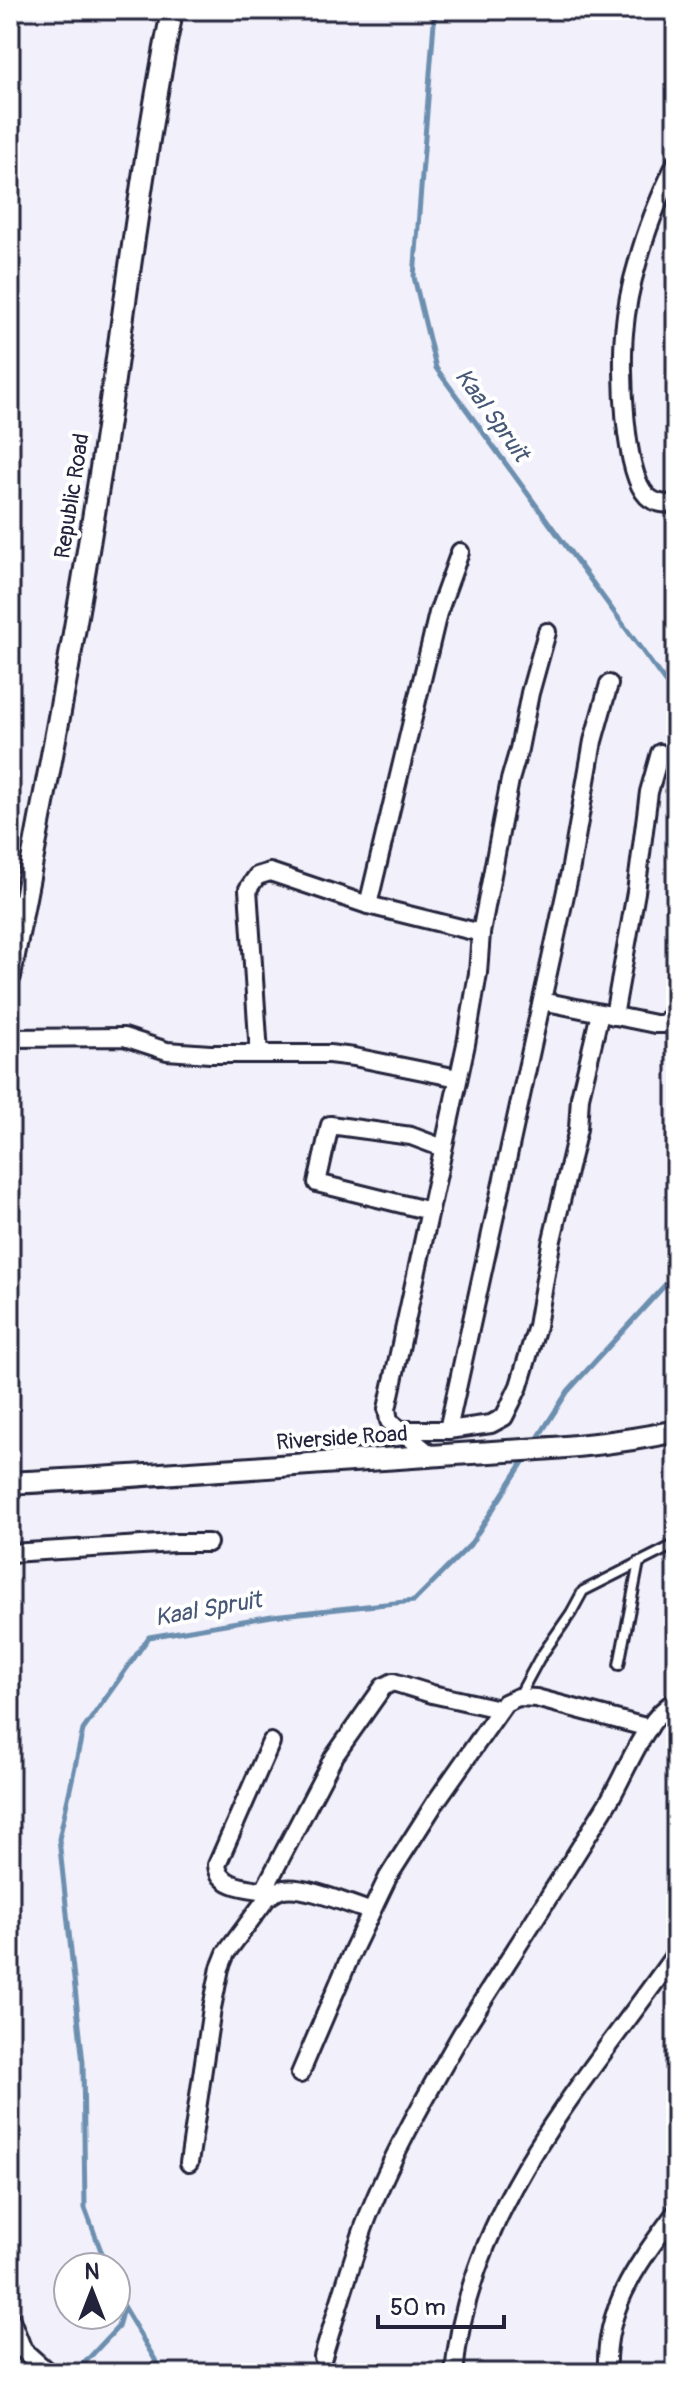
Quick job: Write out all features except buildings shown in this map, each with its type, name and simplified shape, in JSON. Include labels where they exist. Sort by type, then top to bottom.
[{"type":"street","name":"Republic Road","points":[[10,976],[83,579],[145,154],[172,14]]},
{"type":"street","points":[[676,163],[646,233],[637,263],[624,331],[623,360],[628,435],[635,475],[647,496],[656,502],[676,504]]},
{"type":"street","points":[[368,905],[438,613],[460,552]]},
{"type":"street","points":[[431,1455],[389,1421],[387,1409],[458,1078],[510,780],[547,632]]},
{"type":"street","points":[[448,1430],[584,804],[593,741],[609,684]]},
{"type":"street","points":[[400,1430],[448,1430],[491,1424],[504,1417],[519,1386],[537,1326],[551,1244],[578,1129],[580,1097],[607,1014],[636,892],[649,792],[660,753]]},
{"type":"street","points":[[259,1054],[248,889],[257,876],[270,872],[368,905],[481,933]]},
{"type":"street","points":[[542,1001],[664,1024],[676,1010]]},
{"type":"street","points":[[10,1038],[124,1037],[167,1051],[329,1054],[458,1078]]},
{"type":"street","points":[[430,1211],[317,1183],[330,1125],[411,1136],[443,1148]]},
{"type":"street","name":"Riverside Road","points":[[10,1483],[545,1448],[613,1442],[676,1431]]},
{"type":"street","points":[[10,1553],[208,1543]]},
{"type":"street","points":[[189,2163],[220,1968],[226,1953],[269,1891],[333,1758],[383,1687],[393,1682],[499,1709]]},
{"type":"street","points":[[300,2074],[370,1911],[409,1842],[505,1703],[518,1697],[545,1699],[649,1728]]},
{"type":"street","points":[[323,2357],[364,2227],[393,2162],[462,2033],[610,1800],[658,1714],[676,1701]]},
{"type":"street","points":[[271,1742],[217,1865],[217,1874],[235,1885],[269,1891],[304,1890],[370,1911]]},
{"type":"street","points":[[454,2373],[457,2341],[468,2292],[480,2256],[500,2214],[565,2104],[676,1953]]},
{"type":"street","points":[[607,2373],[609,2336],[624,2289],[676,2212]]},
{"type":"street","points":[[10,2317],[23,2350],[49,2373]]},
{"type":"lane","points":[[518,1697],[583,1591],[676,1544]]},
{"type":"lane","points":[[619,1665],[639,1562]]},
{"type":"waterway","name":"Kaal Spruit","points":[[435,10],[414,277],[436,368],[676,697]]},
{"type":"waterway","name":"Kaal Spruit","points":[[534,1444],[568,1391],[676,1273]]},
{"type":"waterway","name":"Kaal Spruit","points":[[101,2251],[85,2208],[83,2063],[59,1839],[83,1730],[149,1637],[272,1616],[414,1601],[470,1545],[527,1456]]},
{"type":"waterway","name":"Kaal Spruit","points":[[132,2321],[163,2373]]},
{"type":"waterway","points":[[75,2373],[114,2331]]}]
